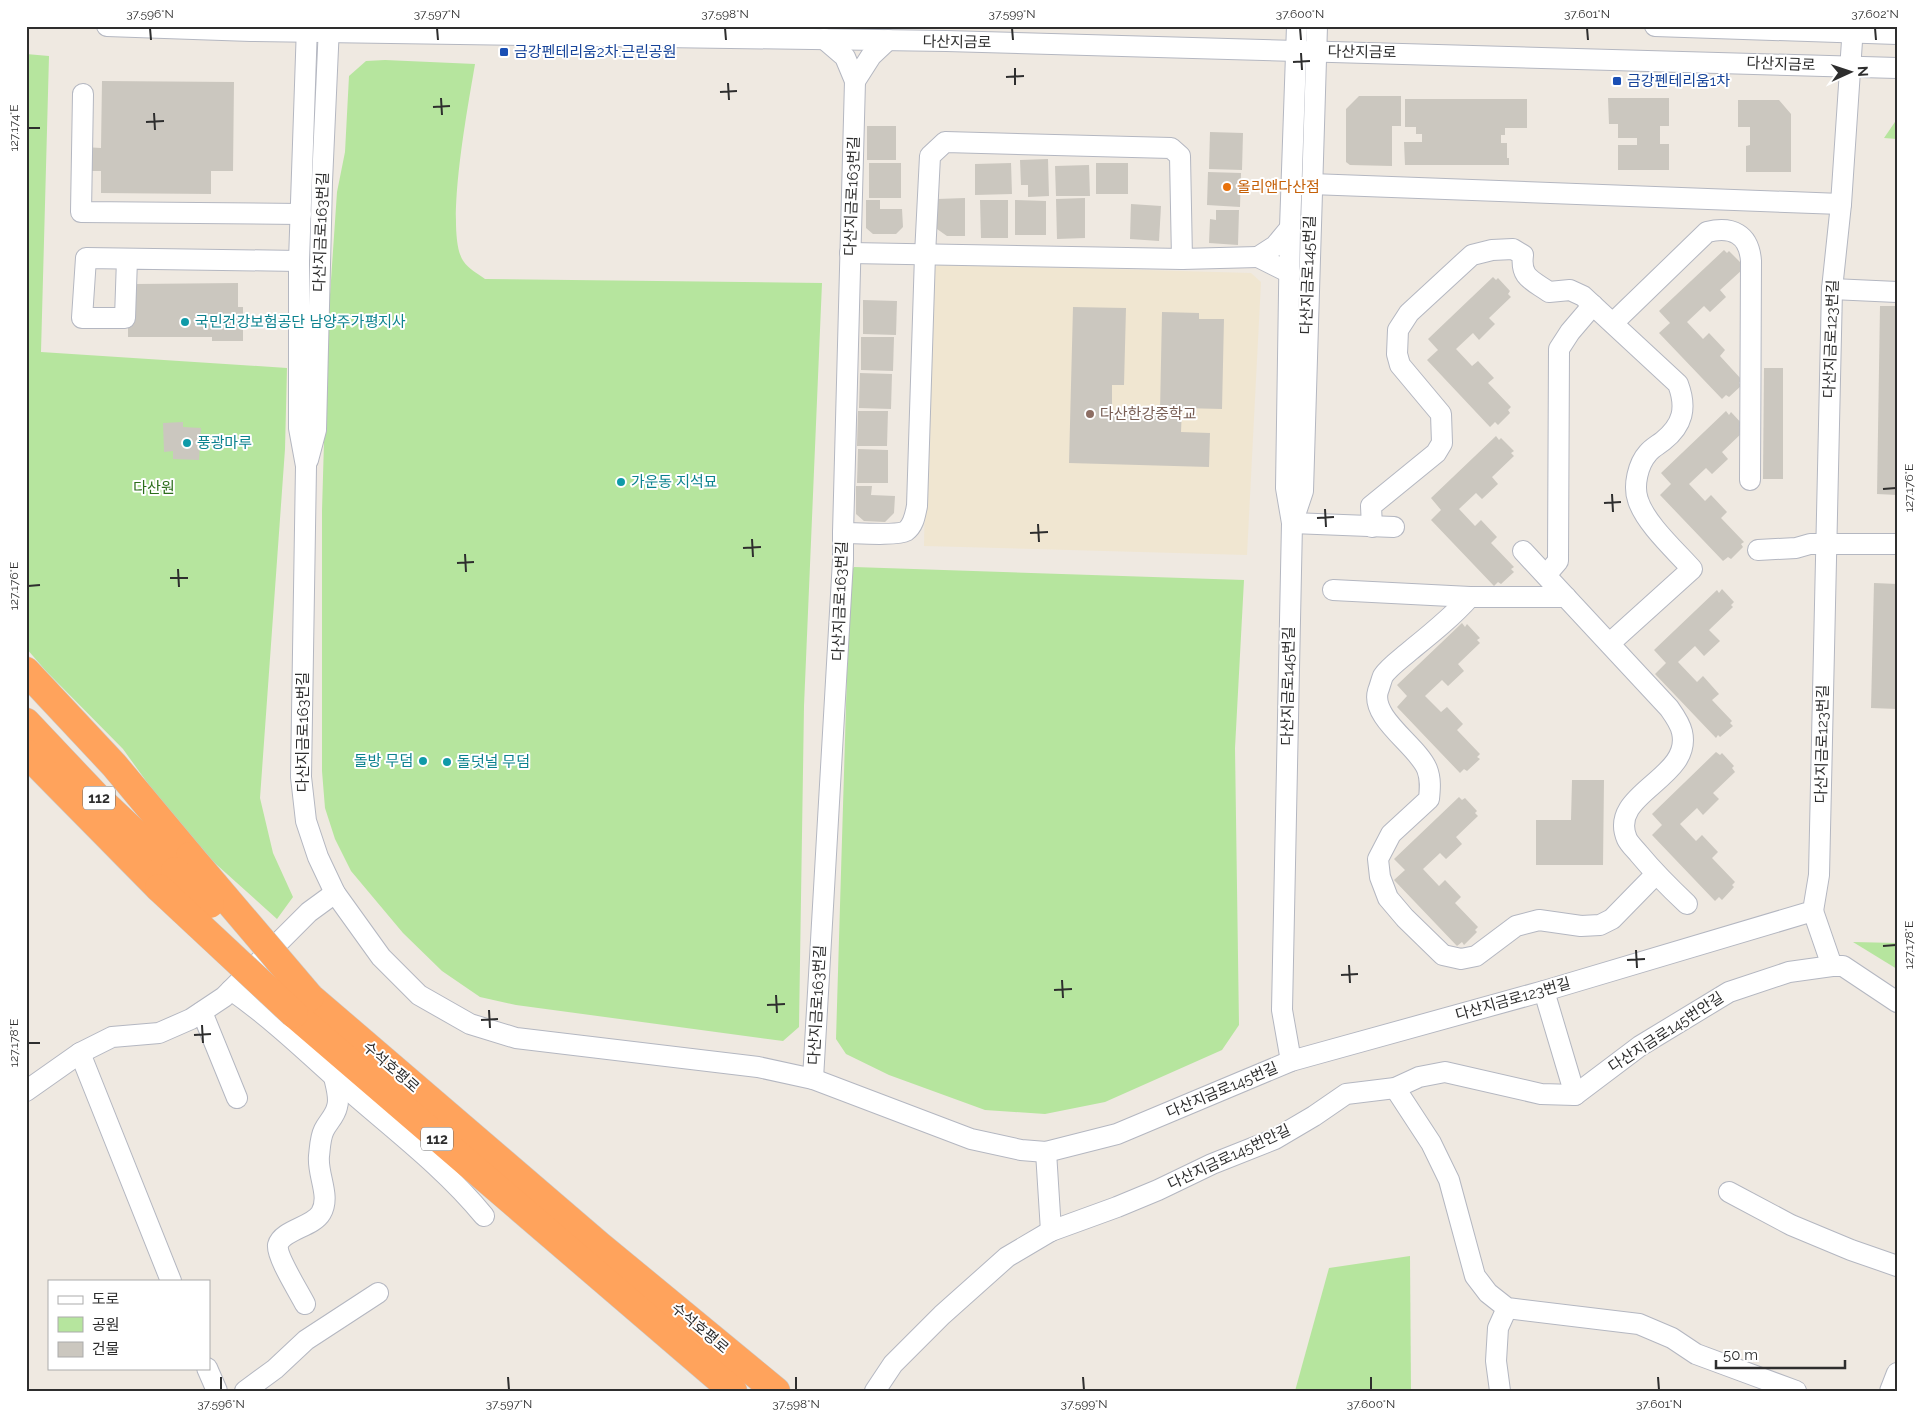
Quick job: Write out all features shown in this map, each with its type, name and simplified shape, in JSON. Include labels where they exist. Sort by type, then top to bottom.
[{"type":"highway","points":[[26,671],[114,765],[174,872],[302,1006]]},
{"type":"highway","name":"수석호평로","points":[[26,722],[98,798],[174,872],[302,1006],[733,1391]]},
{"type":"highway","name":"수석호평로","points":[[26,753],[174,872]]},
{"type":"highway","name":"수석호평로","points":[[302,1006],[599,1245],[776,1391]]},
{"type":"street","name":"다산지금로","points":[[106,26],[888,40],[1897,68]]},
{"type":"street","name":"다산지금로145번길","points":[[1292,523],[1303,491],[1311,184],[1306,51],[1297,26]]},
{"type":"street","name":"다산지금로145번길","points":[[813,1079],[971,1139],[1021,1150],[1046,1152],[1117,1134],[1290,1061],[1282,1010],[1292,523],[1286,488],[1290,228],[1306,51],[1317,26]]},
{"type":"street","points":[[1655,26],[1853,30],[1897,34]]},
{"type":"street","name":"다산지금로163번길","points":[[307,29],[299,261],[299,428],[306,466],[301,777],[306,821],[318,857],[335,893],[381,957],[419,995],[470,1024],[516,1038],[758,1067],[813,1079],[843,560],[842,533],[855,81]]},
{"type":"street","name":"다산지금로163번길","points":[[306,466],[316,430],[322,192],[329,29]]},
{"type":"street","name":"다산지금로123번길","points":[[1290,1061],[1544,991],[1813,911],[1819,875],[1832,289],[1841,204],[1853,30]]},
{"type":"street","points":[[824,39],[845,57],[855,81]]},
{"type":"street","points":[[855,81],[871,56],[888,40]]},
{"type":"street","points":[[83,94],[80,212],[301,214]]},
{"type":"street","points":[[842,533],[896,534],[905,531],[913,522],[917,506],[924,255],[930,156],[945,142],[1171,148],[1180,156],[1182,259]]},
{"type":"street","points":[[1311,184],[1841,204]]},
{"type":"street","points":[[1258,257],[1275,246],[1290,228]]},
{"type":"street","points":[[1613,323],[1707,232],[1721,229],[1734,231],[1746,242],[1750,251],[1751,261],[1750,480]]},
{"type":"street","points":[[1372,527],[1371,506],[1436,453],[1442,443],[1442,414],[1400,365],[1398,330],[1408,313],[1472,255],[1492,250],[1513,249],[1523,255],[1522,267],[1526,276],[1549,292],[1570,290],[1583,296],[1678,384],[1683,396],[1683,411],[1678,427],[1648,452],[1636,481],[1637,499],[1645,516],[1692,569],[1610,643]]},
{"type":"street","points":[[850,253],[1182,259],[1258,257],[1290,273]]},
{"type":"street","points":[[127,259],[299,261]]},
{"type":"street","points":[[1832,289],[1897,292]]},
{"type":"street","points":[[1546,575],[1558,561],[1559,349],[1570,332],[1593,305]]},
{"type":"street","points":[[1292,523],[1394,527]]},
{"type":"street","points":[[1758,550],[1796,548],[1810,544],[1897,544]]},
{"type":"street","points":[[1523,551],[1669,708],[1682,732],[1682,746],[1676,762],[1626,811],[1624,823],[1627,840],[1656,874],[1687,904]]},
{"type":"street","points":[[1333,590],[1470,597],[1566,597]]},
{"type":"street","points":[[1470,597],[1456,613],[1401,658],[1384,675],[1377,694],[1380,708],[1389,724],[1418,756],[1427,769],[1430,786],[1429,799],[1391,834],[1378,859],[1380,877],[1388,898],[1405,918],[1443,955],[1461,959],[1476,956],[1516,926],[1539,920],[1581,926],[1600,925],[1612,919],[1656,874]]},
{"type":"street","points":[[26,1091],[80,1052],[112,1037],[159,1033],[191,1020],[224,997],[309,912],[335,893]]},
{"type":"street","points":[[1813,911],[1832,966],[1843,966],[1897,1002]]},
{"type":"street","name":"다산지금로145번안길","points":[[875,1391],[893,1364],[942,1315],[1007,1257],[1051,1231],[1117,1207],[1212,1164],[1275,1139],[1346,1094],[1395,1088],[1419,1077],[1445,1072],[1541,1094],[1575,1095],[1640,1046],[1729,992],[1789,972],[1832,966]]},
{"type":"street","points":[[231,990],[252,1004],[453,1182],[484,1216]]},
{"type":"street","points":[[1544,991],[1575,1095]]},
{"type":"street","points":[[202,1012],[237,1098]]},
{"type":"street","points":[[80,1052],[171,1280]]},
{"type":"street","points":[[305,1304],[282,1259],[278,1245],[280,1241],[292,1232],[313,1222],[320,1215],[323,1207],[325,1196],[319,1171],[319,1158],[321,1136],[338,1106],[334,1077]]},
{"type":"street","points":[[1395,1088],[1431,1142],[1449,1180],[1475,1276],[1488,1293],[1507,1308],[1640,1324],[1672,1338],[1696,1354],[1796,1391]]},
{"type":"street","points":[[1046,1152],[1051,1231]]},
{"type":"street","points":[[1730,1192],[1791,1224],[1851,1250],[1897,1266]]},
{"type":"street","points":[[245,1391],[275,1369],[306,1340],[378,1293]]},
{"type":"street","points":[[1500,1391],[1496,1360],[1498,1328],[1507,1308]]},
{"type":"street","points":[[208,1370],[217,1391]]},
{"type":"street","points":[[1890,1391],[1897,1372]]},
{"type":"shaded area","name":"다산한강중학교","points":[[939,264],[1251,273],[1261,282],[1247,555],[924,546],[929,273]]},
{"type":"green space","name":"다산원","points":[[26,54],[49,56],[41,352],[287,368],[285,449],[260,798],[273,853],[293,897],[277,919],[188,839],[123,749],[46,671],[26,648]]},
{"type":"green space","points":[[385,60],[475,64],[459,167],[456,225],[458,247],[464,262],[485,279],[822,283],[804,706],[799,1027],[783,1041],[516,1005],[480,997],[442,971],[403,933],[351,871],[335,839],[325,808],[322,771],[322,511],[327,339],[337,192],[345,152],[349,76],[366,61]]},
{"type":"green space","points":[[1897,119],[1897,139],[1884,138]]},
{"type":"green space","points":[[854,567],[1244,580],[1235,748],[1239,1025],[1222,1050],[1105,1102],[1045,1114],[985,1110],[889,1075],[846,1054],[836,1039],[850,573]]},
{"type":"green space","points":[[1853,942],[1897,943],[1897,969]]},
{"type":"green space","points":[[1410,1256],[1411,1391],[1295,1391],[1329,1268]]},
{"type":"building","points":[[102,81],[234,82],[233,171],[211,171],[211,194],[101,193],[101,171],[84,171],[84,147],[101,148]]},
{"type":"building","points":[[1359,96],[1401,96],[1401,126],[1392,126],[1392,166],[1350,165],[1346,162],[1346,109]]},
{"type":"building","points":[[1608,98],[1669,98],[1669,126],[1660,126],[1660,144],[1669,144],[1669,170],[1618,170],[1618,145],[1637,145],[1637,138],[1618,138],[1618,124],[1609,124]]},
{"type":"building","points":[[1405,99],[1527,99],[1527,128],[1505,128],[1505,135],[1501,135],[1501,143],[1507,143],[1509,165],[1405,165],[1404,142],[1422,142],[1422,134],[1416,134],[1416,127],[1405,127]]},
{"type":"building","points":[[1738,100],[1779,100],[1791,114],[1791,172],[1746,172],[1746,146],[1750,145],[1750,127],[1738,127]]},
{"type":"building","points":[[867,126],[896,126],[896,160],[867,160]]},
{"type":"building","points":[[1210,132],[1243,133],[1242,170],[1209,169]]},
{"type":"building","points":[[1048,159],[1049,196],[1028,197],[1028,185],[1021,185],[1020,160]]},
{"type":"building","points":[[869,163],[901,163],[901,198],[869,198]]},
{"type":"building","points":[[1011,163],[1012,194],[975,195],[975,164]]},
{"type":"building","points":[[1096,163],[1128,163],[1128,194],[1096,194]]},
{"type":"building","points":[[1089,165],[1090,196],[1056,196],[1055,166]]},
{"type":"building","points":[[1208,172],[1241,173],[1240,207],[1207,205]]},
{"type":"building","points":[[965,198],[965,236],[947,236],[937,229],[937,199]]},
{"type":"building","points":[[1085,198],[1085,238],[1057,239],[1056,199]]},
{"type":"building","points":[[866,200],[880,200],[880,209],[902,209],[903,227],[896,234],[873,234],[866,228]]},
{"type":"building","points":[[980,200],[1008,200],[1008,238],[981,238]]},
{"type":"building","points":[[1015,200],[1046,201],[1046,235],[1015,235]]},
{"type":"building","points":[[1131,204],[1161,206],[1159,241],[1130,239]]},
{"type":"building","points":[[1216,210],[1239,210],[1238,245],[1209,243],[1210,219],[1216,220]]},
{"type":"building","points":[[1724,250],[1727,253],[1729,251],[1742,264],[1740,266],[1743,269],[1720,290],[1726,297],[1710,312],[1704,306],[1687,322],[1703,339],[1709,333],[1725,350],[1720,356],[1742,380],[1739,383],[1742,385],[1729,397],[1726,395],[1722,399],[1659,333],[1670,323],[1659,311]]},
{"type":"building","points":[[1493,277],[1496,280],[1498,278],[1510,291],[1508,294],[1511,297],[1489,318],[1495,324],[1479,340],[1473,333],[1456,349],[1472,366],[1478,361],[1494,378],[1488,383],[1511,407],[1508,410],[1510,413],[1498,425],[1495,422],[1490,427],[1427,360],[1438,350],[1428,339]]},
{"type":"building","name":"국민건강보험공단 남양주가평지사","points":[[238,283],[238,307],[243,307],[243,341],[212,341],[212,337],[128,337],[128,290],[136,290],[136,284]]},
{"type":"building","points":[[863,300],[897,301],[896,335],[863,334]]},
{"type":"building","points":[[1880,306],[1897,306],[1897,495],[1877,494]]},
{"type":"building","points":[[1073,307],[1126,308],[1124,385],[1112,385],[1112,411],[1160,412],[1162,312],[1199,313],[1199,319],[1224,319],[1222,409],[1182,408],[1181,432],[1210,433],[1209,467],[1069,463]]},
{"type":"building","points":[[861,337],[894,337],[893,371],[861,370]]},
{"type":"building","points":[[1764,368],[1783,368],[1783,479],[1763,479]]},
{"type":"building","points":[[860,373],[892,374],[891,409],[859,408]]},
{"type":"building","points":[[858,411],[888,411],[887,446],[857,446]]},
{"type":"building","points":[[1726,411],[1729,415],[1731,412],[1744,426],[1744,431],[1722,452],[1728,459],[1712,474],[1706,468],[1689,484],[1705,501],[1711,495],[1727,512],[1721,518],[1744,542],[1741,544],[1743,547],[1731,559],[1728,557],[1723,561],[1660,495],[1671,484],[1661,473]]},
{"type":"building","name":"풍광마루","points":[[183,422],[183,427],[201,428],[199,460],[173,459],[173,451],[164,452],[163,423]]},
{"type":"building","points":[[1496,436],[1499,440],[1501,438],[1514,451],[1511,453],[1514,456],[1492,477],[1498,484],[1482,499],[1476,493],[1459,509],[1475,526],[1481,520],[1497,537],[1491,543],[1514,567],[1511,569],[1514,572],[1501,584],[1498,582],[1494,586],[1431,520],[1441,510],[1431,498]]},
{"type":"building","points":[[858,449],[888,450],[888,483],[857,483]]},
{"type":"building","points":[[856,486],[872,486],[871,495],[895,496],[894,513],[885,522],[864,521],[856,514]]},
{"type":"building","points":[[1874,583],[1897,584],[1897,709],[1871,708]]},
{"type":"building","points":[[1722,589],[1734,602],[1731,605],[1733,607],[1709,630],[1720,641],[1704,656],[1695,646],[1678,662],[1697,682],[1703,676],[1719,694],[1712,700],[1732,721],[1730,723],[1733,726],[1716,738],[1655,674],[1666,663],[1654,650],[1717,590],[1719,593]]},
{"type":"building","points":[[1462,623],[1465,627],[1467,624],[1480,638],[1477,640],[1480,643],[1458,664],[1464,671],[1448,686],[1442,680],[1425,696],[1441,712],[1447,707],[1463,724],[1457,730],[1480,754],[1477,757],[1480,759],[1467,771],[1464,769],[1460,773],[1397,707],[1407,696],[1397,685]]},
{"type":"building","points":[[1716,752],[1720,755],[1722,753],[1734,766],[1732,768],[1735,772],[1713,793],[1719,799],[1703,815],[1697,808],[1680,824],[1696,841],[1702,835],[1718,852],[1712,858],[1735,882],[1732,885],[1734,887],[1722,900],[1719,897],[1715,901],[1652,835],[1662,825],[1652,814]]},
{"type":"building","points":[[1572,780],[1604,780],[1603,865],[1536,865],[1536,820],[1571,820]]},
{"type":"building","points":[[1459,797],[1462,800],[1465,798],[1477,811],[1475,813],[1478,816],[1456,837],[1462,844],[1446,859],[1440,853],[1423,869],[1439,886],[1445,880],[1461,897],[1455,903],[1478,927],[1475,930],[1477,932],[1464,945],[1462,942],[1457,946],[1394,880],[1405,870],[1394,859]]},
{"type":"place","name":"금강펜테리움2차.근린공원","points":[[504,52]]},
{"type":"place","name":"금강펜테리움1차","points":[[1617,81]]},
{"type":"place","name":"올리앤다산점","points":[[1227,187]]},
{"type":"place","name":"국민건강보험공단 남양주가평지사","points":[[185,322]]},
{"type":"place","name":"다산한강중학교","points":[[1090,414]]},
{"type":"place","name":"풍광마루","points":[[187,443]]},
{"type":"place","name":"가운동 지석묘","points":[[621,482]]},
{"type":"place","name":"돌방 무덤","points":[[423,761]]},
{"type":"place","name":"돌덧널 무덤","points":[[447,762]]}]
